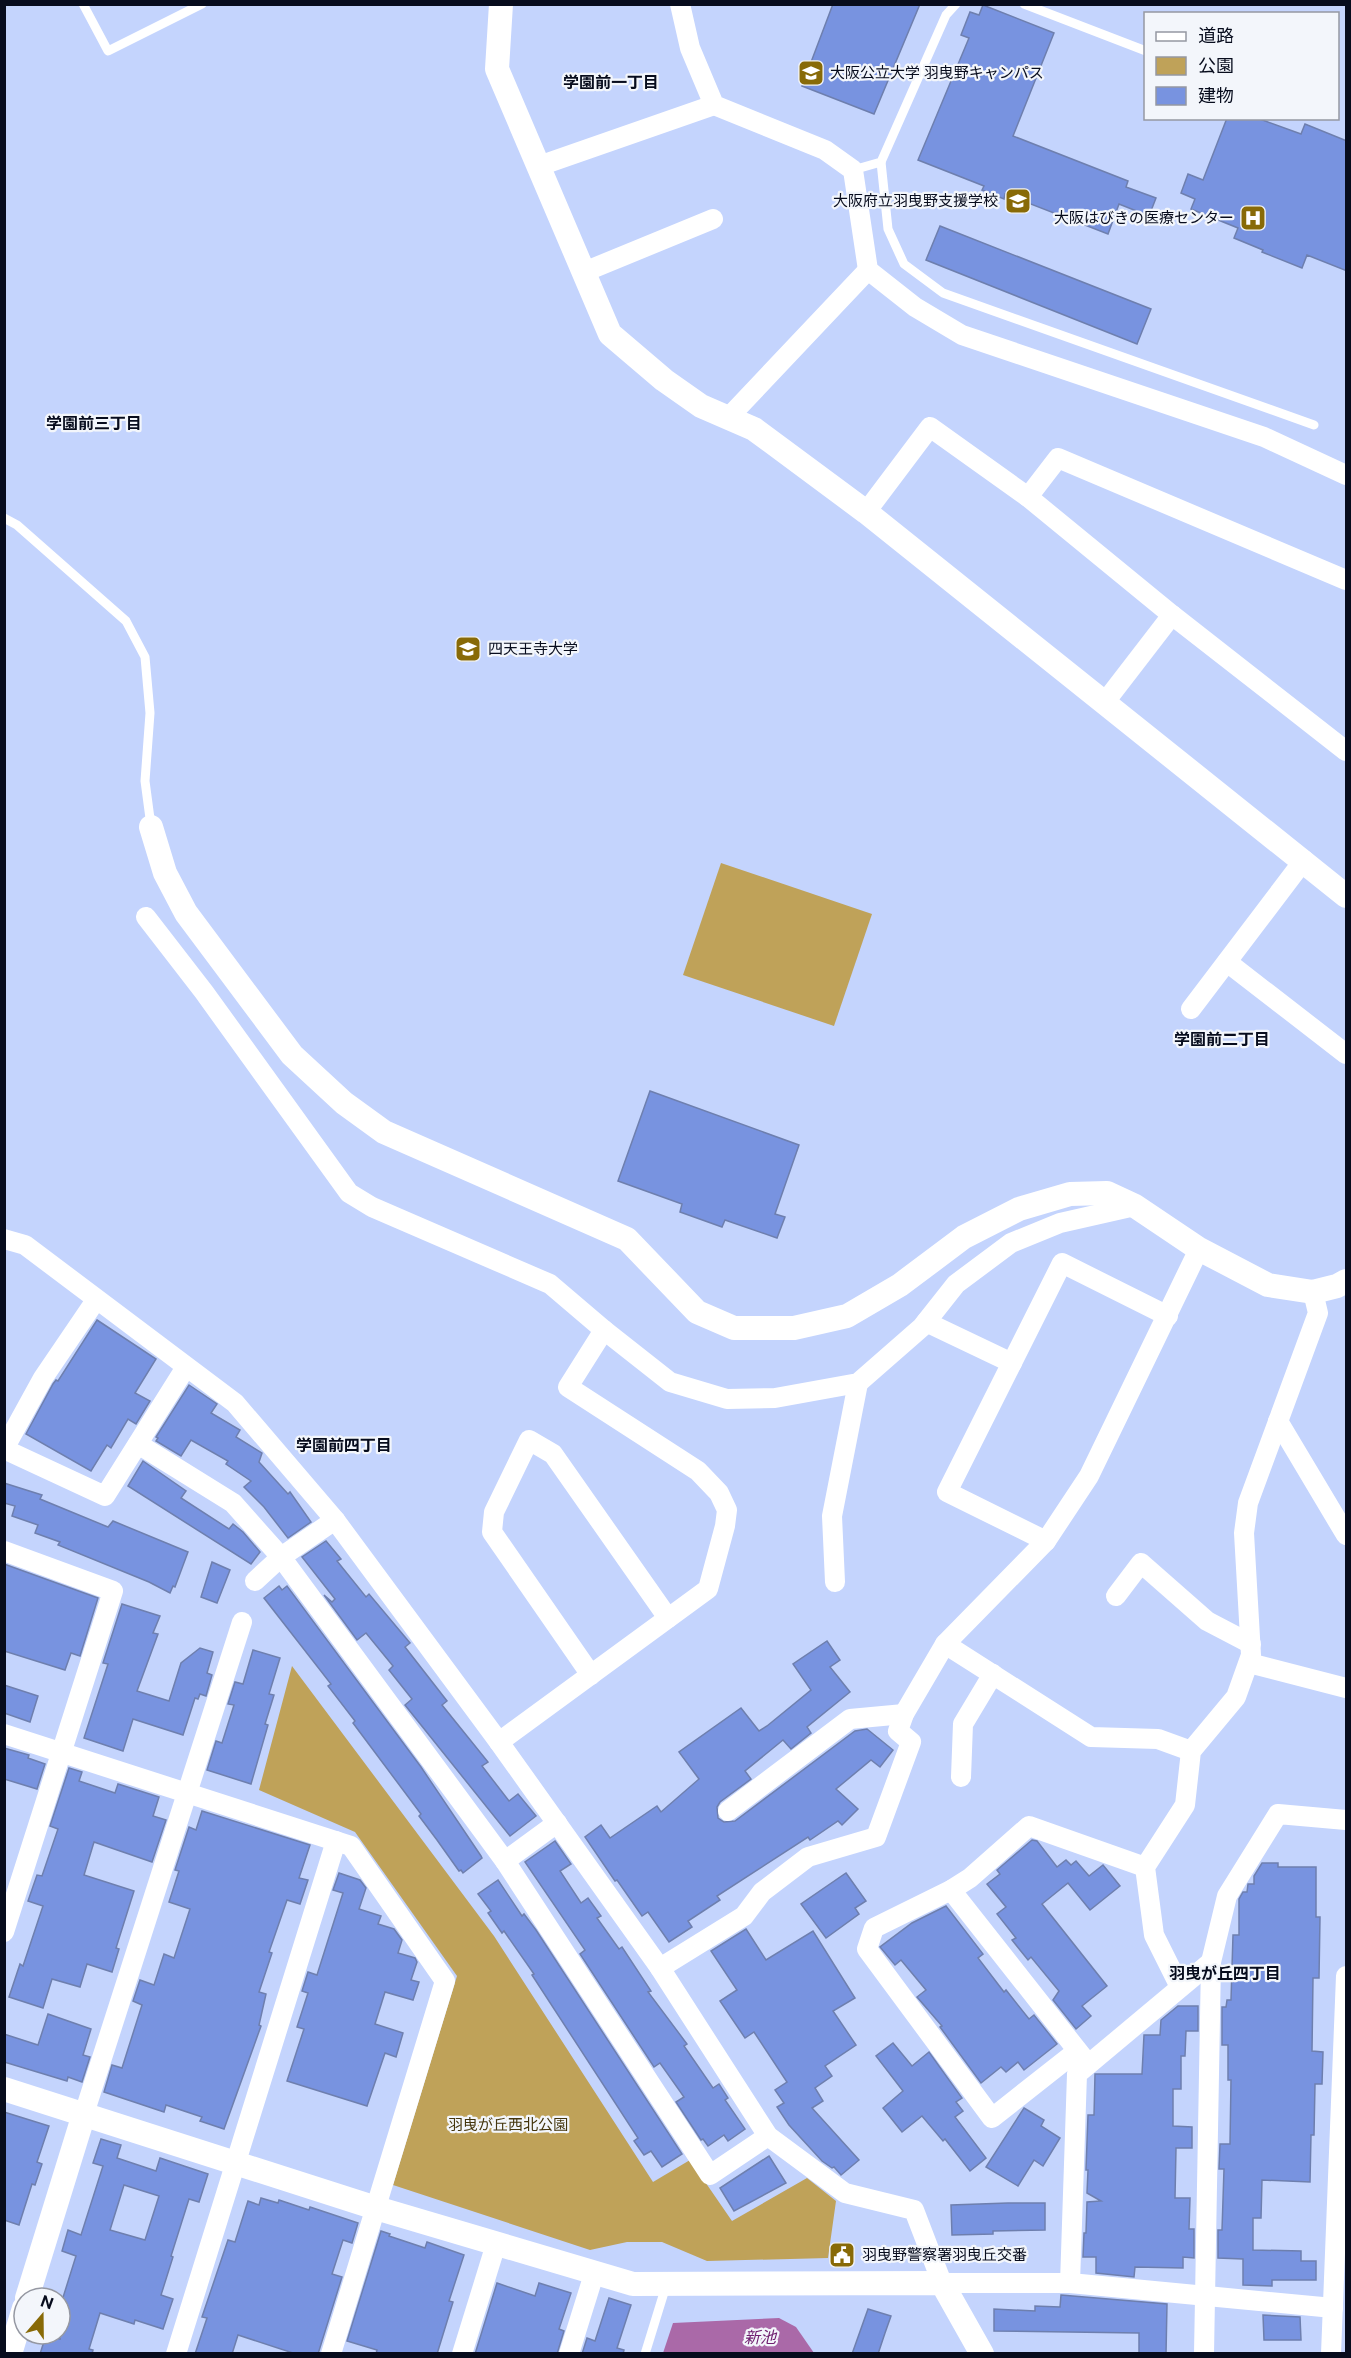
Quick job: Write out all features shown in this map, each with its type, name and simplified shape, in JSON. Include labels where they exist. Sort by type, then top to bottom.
[{"type":"street","points":[[501,4],[497,69],[610,334],[664,380],[701,406],[754,429],[866,512],[1346,895]]},
{"type":"street","points":[[680,4],[690,48],[714,105]]},
{"type":"street","points":[[539,166],[714,105],[825,150],[853,170],[868,270],[915,307],[962,334],[1264,437],[1347,475]]},
{"type":"street","points":[[584,272],[713,219]]},
{"type":"street","points":[[728,418],[868,270]]},
{"type":"street","points":[[866,512],[930,427],[1028,497],[1172,615],[1347,751]]},
{"type":"street","points":[[1028,497],[1058,458],[1347,580]]},
{"type":"street","points":[[1105,702],[1172,615]]},
{"type":"street","points":[[151,827],[165,873],[186,914],[292,1055],[344,1103],[384,1132],[627,1239],[696,1312],[734,1328],[794,1328],[847,1316],[900,1285],[964,1237],[1020,1209],[1070,1194],[1107,1193],[1135,1206],[1199,1249],[1268,1285],[1313,1292],[1347,1281]]},
{"type":"street","points":[[1191,1009],[1304,860]]},
{"type":"street","points":[[146,917],[204,992],[350,1193],[372,1207],[550,1284],[670,1382],[727,1399],[775,1398],[858,1383],[926,1323],[956,1284],[1011,1243],[1060,1223],[1135,1206]]},
{"type":"street","points":[[1227,962],[1347,1054]]},
{"type":"street","points":[[4,1239],[25,1245],[235,1403],[335,1520],[499,1742],[660,1968],[768,2136],[845,2193],[914,2210],[942,2283],[982,2354]]},
{"type":"street","points":[[660,1968],[744,1916],[762,1892],[808,1857],[876,1837],[911,1742],[898,1731],[904,1714],[945,1644],[1046,1541],[1089,1476],[1199,1249]]},
{"type":"street","points":[[1046,1541],[947,1492],[1062,1263],[1167,1316]]},
{"type":"street","points":[[1180,1987],[1154,1935],[1144,1867],[1185,1804],[1191,1751],[1236,1697],[1250,1654],[1244,1533],[1248,1503],[1318,1314],[1313,1292]]},
{"type":"street","points":[[96,1300],[43,1378],[4,1449],[105,1496],[186,1367]]},
{"type":"street","points":[[926,1323],[1012,1363]]},
{"type":"street","points":[[499,1742],[708,1589],[725,1526],[727,1510],[719,1493],[698,1471],[568,1387],[604,1330]]},
{"type":"street","points":[[836,1582],[832,1516],[858,1383]]},
{"type":"street","points":[[1278,1421],[1347,1535]]},
{"type":"street","points":[[591,1675],[492,1532],[494,1512],[529,1440],[553,1454],[668,1618]]},
{"type":"street","points":[[138,1444],[233,1503],[281,1557],[505,1861],[710,2175],[768,2136]]},
{"type":"street","points":[[255,1581],[281,1557],[335,1520]]},
{"type":"street","points":[[4,1551],[113,1591],[4,1932]]},
{"type":"street","points":[[1116,1596],[1141,1563],[1207,1621],[1250,1654],[1347,1688]]},
{"type":"street","points":[[31,2286],[186,1792],[242,1622]]},
{"type":"street","points":[[945,1644],[1091,1737],[1158,1739],[1191,1751]]},
{"type":"street","points":[[961,1776],[963,1724],[993,1674]]},
{"type":"street","points":[[728,1811],[850,1719],[904,1714]]},
{"type":"street","points":[[4,1734],[351,1846],[445,1981],[331,2354]]},
{"type":"street","points":[[1204,2354],[1211,1962],[1227,1896],[1278,1814],[1347,1820]]},
{"type":"street","points":[[505,1861],[557,1823]]},
{"type":"street","points":[[1144,1867],[1029,1826],[970,1878],[951,1890],[874,1928],[867,1948],[992,2118],[1083,2058],[1211,1962]]},
{"type":"street","points":[[176,2354],[336,1841]]},
{"type":"street","points":[[951,1890],[1083,2058]]},
{"type":"street","points":[[1332,2354],[1347,1976]]},
{"type":"street","points":[[1070,2283],[1077,2074],[1083,2058]]},
{"type":"street","points":[[4,2089],[376,2208],[633,2284],[1070,2283],[1334,2308]]},
{"type":"street","points":[[462,2354],[496,2244]]},
{"type":"street","points":[[569,2354],[594,2274]]},
{"type":"lane","points":[[82,4],[108,51],[202,4]]},
{"type":"lane","points":[[956,4],[946,15],[881,162],[888,229],[904,264],[943,293],[1314,425]]},
{"type":"lane","points":[[1024,4],[1144,50]]},
{"type":"lane","points":[[853,170],[881,162]]},
{"type":"lane","points":[[4,518],[17,525],[126,621],[145,657],[150,713],[145,781],[151,827]]},
{"type":"lane","points":[[645,2354],[667,2284]]},
{"type":"green space","points":[[721,863],[872,914],[834,1026],[683,975]]},
{"type":"green space","name":"羽曳が丘西北公園","points":[[292,1666],[494,1936],[653,2182],[690,2160],[732,2221],[807,2178],[836,2201],[828,2258],[707,2261],[662,2242],[627,2242],[590,2250],[393,2185],[457,1976],[355,1832],[259,1790]]},
{"type":"water","name":"新池","points":[[779,2318],[796,2327],[814,2353],[663,2353],[673,2323]]},
{"type":"building","points":[[833,4],[920,4],[874,114],[802,86]]},
{"type":"building","points":[[983,5],[1054,33],[1013,136],[1128,181],[1126,187],[1156,198],[1149,216],[1119,204],[1108,234],[1005,194],[1004,199],[982,190],[984,186],[918,160],[969,38],[961,35],[970,12],[979,15]]},
{"type":"building","points":[[1226,120],[1262,120],[1301,134],[1305,124],[1347,141],[1347,271],[1307,255],[1302,268],[1234,238],[1238,228],[1191,209],[1195,199],[1181,193],[1188,174],[1203,180]]},
{"type":"building","points":[[940,226],[1151,309],[1137,344],[926,260]]},
{"type":"building","points":[[650,1091],[799,1145],[775,1214],[785,1217],[777,1238],[725,1220],[722,1227],[680,1212],[682,1204],[618,1181]]},
{"type":"building","points":[[97,1320],[156,1359],[135,1393],[150,1401],[136,1424],[128,1419],[111,1448],[107,1445],[91,1471],[26,1434],[53,1384],[56,1380],[58,1381]]},
{"type":"building","points":[[189,1385],[217,1404],[211,1413],[240,1430],[236,1437],[262,1453],[259,1462],[288,1494],[290,1492],[311,1522],[288,1538],[264,1507],[244,1487],[251,1481],[226,1464],[228,1461],[191,1440],[181,1456],[156,1441],[158,1438],[156,1437]]},
{"type":"building","points":[[143,1461],[186,1491],[181,1498],[229,1529],[233,1524],[243,1532],[260,1552],[251,1564],[128,1486]]},
{"type":"building","points":[[4,1483],[42,1495],[40,1499],[108,1527],[113,1521],[188,1552],[175,1587],[173,1586],[170,1593],[149,1582],[58,1545],[60,1542],[35,1533],[38,1525],[12,1516],[15,1506],[4,1503]]},
{"type":"building","points":[[326,1541],[341,1559],[337,1561],[366,1597],[369,1594],[410,1643],[405,1647],[447,1701],[442,1705],[488,1762],[482,1766],[509,1801],[518,1794],[536,1816],[510,1836],[405,1705],[412,1699],[389,1670],[393,1666],[366,1633],[357,1640],[324,1595],[332,1602],[335,1599],[302,1557]]},
{"type":"building","points":[[212,1562],[230,1570],[217,1603],[201,1597]]},
{"type":"building","points":[[4,1564],[98,1598],[80,1656],[71,1653],[65,1670],[4,1651]]},
{"type":"building","points":[[279,1586],[282,1590],[287,1586],[421,1767],[481,1856],[482,1858],[463,1873],[459,1871],[419,1816],[421,1814],[353,1723],[355,1721],[328,1686],[331,1684],[264,1598]]},
{"type":"building","points":[[122,1604],[160,1616],[153,1633],[158,1634],[137,1691],[169,1701],[181,1663],[200,1648],[213,1652],[207,1673],[212,1675],[206,1696],[200,1694],[198,1699],[195,1698],[183,1735],[133,1719],[123,1751],[84,1738],[108,1664],[103,1663]]},
{"type":"building","points":[[827,1641],[840,1660],[830,1667],[850,1692],[807,1727],[811,1733],[791,1749],[783,1740],[745,1771],[751,1779],[720,1802],[717,1807],[718,1818],[724,1822],[735,1821],[855,1731],[867,1729],[893,1750],[880,1767],[871,1760],[836,1789],[858,1809],[842,1825],[838,1821],[810,1840],[808,1837],[717,1896],[720,1900],[688,1921],[692,1927],[669,1942],[648,1912],[642,1916],[585,1837],[601,1825],[610,1838],[657,1806],[661,1812],[699,1779],[679,1752],[741,1708],[759,1731],[767,1726],[811,1690],[793,1664]]},
{"type":"building","points":[[253,1650],[280,1658],[269,1694],[274,1695],[265,1724],[268,1725],[251,1784],[207,1770],[216,1741],[222,1743],[234,1705],[228,1704],[235,1682],[243,1684]]},
{"type":"building","points":[[4,1685],[38,1696],[30,1722],[4,1713]]},
{"type":"building","points":[[4,1748],[29,1755],[28,1758],[45,1764],[37,1789],[4,1779]]},
{"type":"building","points":[[69,1768],[82,1772],[79,1781],[115,1793],[118,1784],[159,1797],[153,1816],[166,1820],[152,1862],[94,1842],[84,1875],[134,1891],[116,1948],[119,1949],[112,1972],[87,1964],[80,1987],[52,1979],[43,2008],[9,1997],[20,1964],[23,1966],[43,1906],[28,1901],[37,1875],[42,1876],[58,1829],[50,1826]]},
{"type":"building","points":[[202,1811],[310,1845],[299,1878],[308,1880],[300,1904],[287,1900],[269,1952],[272,1953],[259,1992],[266,1994],[259,2025],[261,2026],[224,2129],[200,2121],[202,2117],[166,2105],[164,2112],[104,2092],[112,2065],[122,2068],[142,2005],[133,2001],[140,1980],[154,1985],[164,1954],[174,1958],[190,1909],[169,1902],[179,1871],[175,1870],[189,1827],[196,1830]]},
{"type":"building","points":[[1032,1840],[1037,1841],[1057,1867],[1066,1860],[1071,1865],[1076,1861],[1089,1876],[1103,1865],[1120,1886],[1090,1910],[1068,1883],[1042,1904],[1107,1986],[1082,2006],[1091,2016],[1076,2029],[1053,2000],[1059,1991],[1031,1957],[1028,1960],[1012,1940],[1016,1938],[997,1914],[1006,1907],[987,1884],[1000,1874],[997,1870]]},
{"type":"building","points":[[555,1841],[571,1864],[560,1871],[581,1903],[588,1898],[601,1916],[597,1918],[619,1949],[622,1947],[651,1991],[648,1992],[687,2044],[684,2046],[713,2088],[719,2084],[728,2098],[725,2100],[745,2129],[728,2141],[724,2135],[708,2146],[703,2139],[701,2140],[676,2102],[684,2097],[660,2063],[654,2067],[580,1954],[585,1950],[525,1862]]},
{"type":"building","points":[[1262,1863],[1278,1863],[1278,1867],[1316,1867],[1316,1917],[1320,1917],[1319,1978],[1313,1978],[1312,2051],[1323,2052],[1322,2084],[1315,2084],[1310,2182],[1262,2180],[1261,2218],[1253,2218],[1253,2250],[1301,2251],[1301,2261],[1316,2261],[1316,2280],[1272,2280],[1272,2286],[1243,2285],[1243,2259],[1218,2258],[1218,2230],[1222,2230],[1224,2169],[1219,2169],[1220,2144],[1230,2144],[1231,2080],[1228,2080],[1228,2045],[1222,2045],[1222,2007],[1226,2007],[1227,2000],[1231,2000],[1233,1935],[1239,1935],[1239,1899],[1243,1892],[1247,1892],[1248,1884],[1254,1884],[1254,1876]]},
{"type":"building","points":[[339,1873],[360,1880],[366,1888],[359,1909],[381,1916],[378,1924],[394,1929],[402,1940],[398,1953],[415,1958],[417,1962],[411,1980],[419,1982],[413,2000],[385,1992],[375,2024],[403,2033],[396,2057],[385,2053],[367,2106],[287,2081],[304,2029],[297,2027],[308,1993],[302,1991],[308,1972],[317,1975],[343,1893],[333,1890]]},
{"type":"building","points":[[846,1873],[866,1901],[855,1908],[859,1914],[826,1938],[801,1904]]},
{"type":"building","points":[[498,1880],[522,1916],[524,1914],[536,1930],[682,2154],[662,2167],[651,2151],[644,2155],[634,2141],[638,2138],[532,1975],[534,1974],[504,1931],[502,1933],[488,1913],[491,1911],[478,1894]]},
{"type":"building","points":[[946,1906],[983,1954],[978,1958],[1004,1992],[1006,1990],[1029,2019],[1034,2015],[1057,2044],[1024,2070],[1018,2062],[1006,2072],[1001,2067],[981,2083],[940,2027],[942,2026],[917,1997],[926,1990],[901,1960],[895,1965],[880,1947],[912,1923]]},
{"type":"building","points":[[746,1929],[766,1960],[813,1931],[855,1998],[833,2011],[856,2045],[825,2066],[832,2076],[815,2088],[823,2101],[812,2108],[859,2160],[841,2175],[834,2167],[822,2161],[789,2125],[777,2107],[784,2103],[775,2090],[787,2082],[754,2032],[745,2038],[720,2001],[737,1990],[711,1951]]},
{"type":"building","points":[[1178,2006],[1198,2006],[1198,2031],[1186,2031],[1185,2056],[1181,2056],[1181,2089],[1173,2089],[1173,2126],[1192,2127],[1192,2148],[1176,2148],[1175,2198],[1190,2198],[1189,2229],[1194,2229],[1194,2258],[1183,2257],[1183,2268],[1135,2267],[1134,2277],[1096,2273],[1096,2257],[1083,2257],[1087,2202],[1101,2201],[1087,2193],[1088,2115],[1094,2115],[1095,2074],[1142,2074],[1144,2035],[1160,2035],[1161,2020]]},
{"type":"building","points":[[48,2014],[91,2029],[83,2055],[90,2057],[82,2082],[68,2077],[67,2081],[4,2062],[4,2034],[38,2045]]},
{"type":"building","points":[[893,2043],[912,2066],[929,2052],[962,2098],[956,2102],[963,2111],[955,2117],[986,2158],[970,2171],[945,2139],[943,2141],[922,2116],[902,2132],[883,2108],[903,2091],[876,2056]]},
{"type":"building","points":[[1024,2108],[1044,2120],[1041,2126],[1060,2138],[1043,2166],[1034,2160],[1018,2186],[986,2167]]},
{"type":"building","points":[[4,2112],[49,2126],[37,2162],[42,2164],[35,2185],[32,2184],[19,2225],[4,2220]]},
{"type":"building","points":[[101,2139],[121,2145],[117,2158],[156,2171],[160,2158],[208,2174],[199,2202],[189,2199],[171,2256],[173,2257],[161,2295],[173,2299],[163,2329],[135,2320],[134,2324],[100,2313],[89,2349],[93,2350],[92,2354],[40,2354],[43,2346],[72,2346],[72,2286],[67,2286],[76,2256],[62,2251],[68,2230],[81,2235],[103,2166],[93,2163]],"holes":[[[124,2185],[159,2196],[145,2240],[110,2230]]]},
{"type":"building","points":[[769,2156],[786,2183],[734,2211],[720,2188]]},
{"type":"building","points":[[261,2198],[278,2203],[279,2200],[309,2210],[310,2207],[358,2223],[352,2243],[343,2240],[332,2274],[342,2277],[318,2354],[296,2354],[238,2335],[232,2354],[195,2354],[207,2318],[202,2317],[228,2240],[235,2242],[248,2201],[259,2205]]},
{"type":"building","points":[[1045,2203],[1045,2230],[952,2235],[951,2205]]},
{"type":"building","points":[[381,2231],[425,2248],[427,2242],[464,2255],[449,2301],[453,2302],[437,2354],[376,2354],[377,2350],[347,2341]]},
{"type":"building","points":[[497,2283],[535,2296],[539,2283],[571,2293],[559,2329],[564,2331],[557,2354],[475,2354]]},
{"type":"building","points":[[1061,2295],[1167,2304],[1166,2354],[1139,2354],[1139,2333],[994,2331],[994,2309],[1035,2311],[1035,2306],[1060,2307]]},
{"type":"building","points":[[609,2298],[631,2305],[617,2348],[624,2350],[623,2354],[582,2354],[587,2338],[595,2341]]},
{"type":"building","points":[[868,2309],[891,2316],[878,2354],[852,2354]]},
{"type":"building","points":[[1263,2315],[1300,2317],[1301,2340],[1264,2340]]},
{"type":"place","name":"大阪公立大学 羽曳野キャンパス","points":[[811,73]]},
{"type":"place","name":"大阪府立羽曳野支援学校","points":[[1018,201]]},
{"type":"place","name":"大阪はびきの医療センター","points":[[1253,218]]},
{"type":"place","name":"四天王寺大学","points":[[468,649]]},
{"type":"place","name":"羽曳野警察署羽曳丘交番","points":[[842,2255]]},
{"type":"district","name":"学園前一丁目","points":[[611,82]]},
{"type":"district","name":"学園前三丁目","points":[[94,423]]},
{"type":"district","name":"学園前二丁目","points":[[1222,1039]]},
{"type":"district","name":"学園前四丁目","points":[[344,1445]]},
{"type":"district","name":"羽曳が丘四丁目","points":[[1225,1973]]}]
